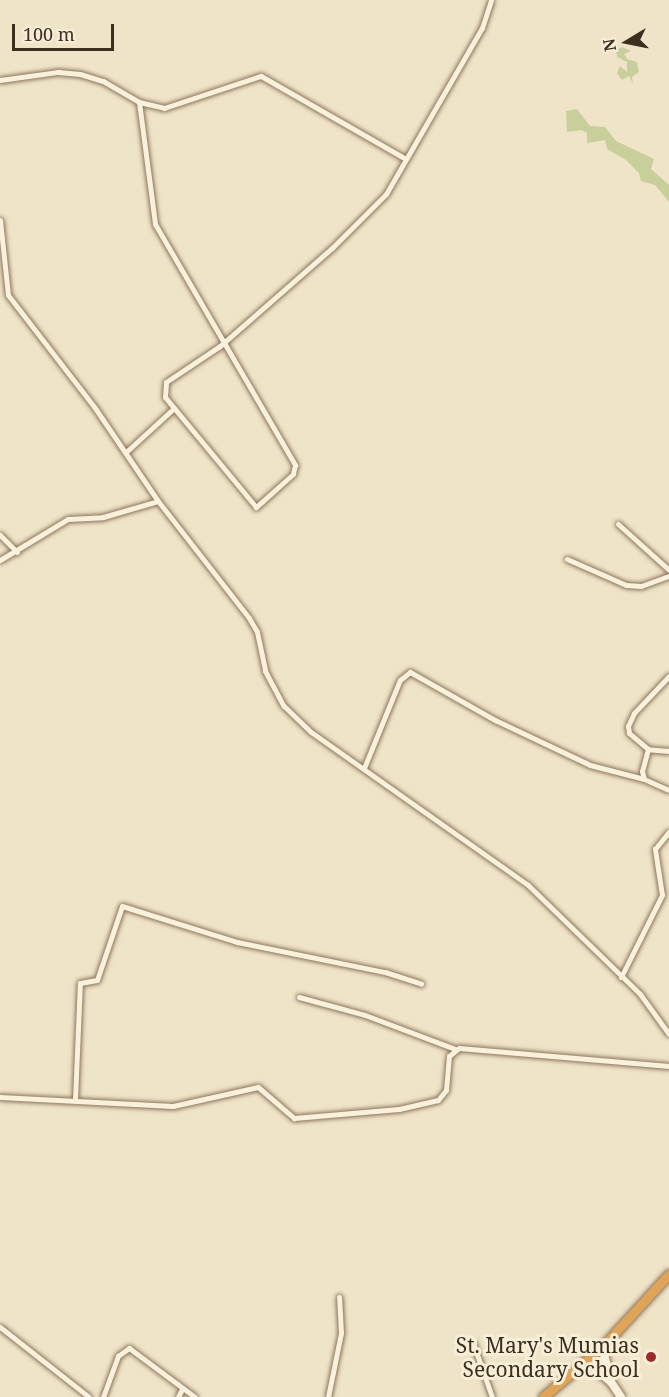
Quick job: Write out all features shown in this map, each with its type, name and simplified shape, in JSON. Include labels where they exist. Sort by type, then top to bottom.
[{"type":"highway","points":[[543,1397],[587,1362],[669,1274]]},
{"type":"street","points":[[140,102],[155,224],[223,343],[294,465],[293,474],[256,507],[165,397],[166,382],[223,343],[377,203],[390,187],[404,158],[482,28],[491,0]]},
{"type":"street","points":[[0,80],[58,72],[80,74],[103,81],[140,102],[169,107],[261,76],[313,110],[404,158]]},
{"type":"street","points":[[0,220],[3,290],[126,452],[158,501],[249,618],[256,632],[265,671],[284,706],[311,732],[497,860],[570,925],[640,994],[669,1034]]},
{"type":"street","points":[[126,452],[174,408]]},
{"type":"street","points":[[0,560],[17,552],[68,519],[103,517],[158,501]]},
{"type":"street","points":[[618,524],[669,570]]},
{"type":"street","points":[[0,535],[17,552]]},
{"type":"street","points":[[567,559],[626,585],[641,586],[669,576]]},
{"type":"street","points":[[364,768],[400,680],[410,672],[495,720],[590,765],[644,779],[669,790]]},
{"type":"street","points":[[669,676],[634,713],[628,726],[629,733],[648,748],[669,750]]},
{"type":"street","points":[[644,779],[642,771],[648,748]]},
{"type":"street","points":[[621,977],[662,895],[655,849],[669,832]]},
{"type":"street","points":[[75,1100],[80,982],[97,980],[122,906],[237,942],[384,972],[422,984]]},
{"type":"street","points":[[299,997],[365,1015],[455,1049],[669,1066]]},
{"type":"street","points":[[0,1097],[181,1105],[258,1087],[294,1118],[399,1109],[443,1096],[449,1056],[455,1049]]},
{"type":"street","points":[[328,1397],[340,1333],[339,1297]]},
{"type":"street","points":[[0,1326],[88,1397]]},
{"type":"street","points":[[473,1343],[492,1397]]},
{"type":"street","points":[[602,1347],[611,1382]]},
{"type":"street","points":[[103,1397],[118,1356],[127,1348],[195,1397]]},
{"type":"street","points":[[587,1362],[611,1382],[621,1397]]},
{"type":"street","points":[[178,1397],[182,1389]]},
{"type":"green space","points":[[622,47],[631,51],[624,54],[627,59],[637,62],[639,72],[632,77],[633,84],[629,76],[622,80],[617,73],[620,66],[627,72],[627,62],[617,57],[616,50]]},
{"type":"green space","points":[[577,109],[590,126],[605,127],[616,141],[654,159],[651,169],[669,185],[669,202],[655,185],[641,181],[639,173],[626,160],[607,149],[605,140],[587,143],[587,133],[582,130],[567,132],[566,111]]},
{"type":"place","name":"St. Mary's Mumias Secondary School","points":[[651,1357]]}]
